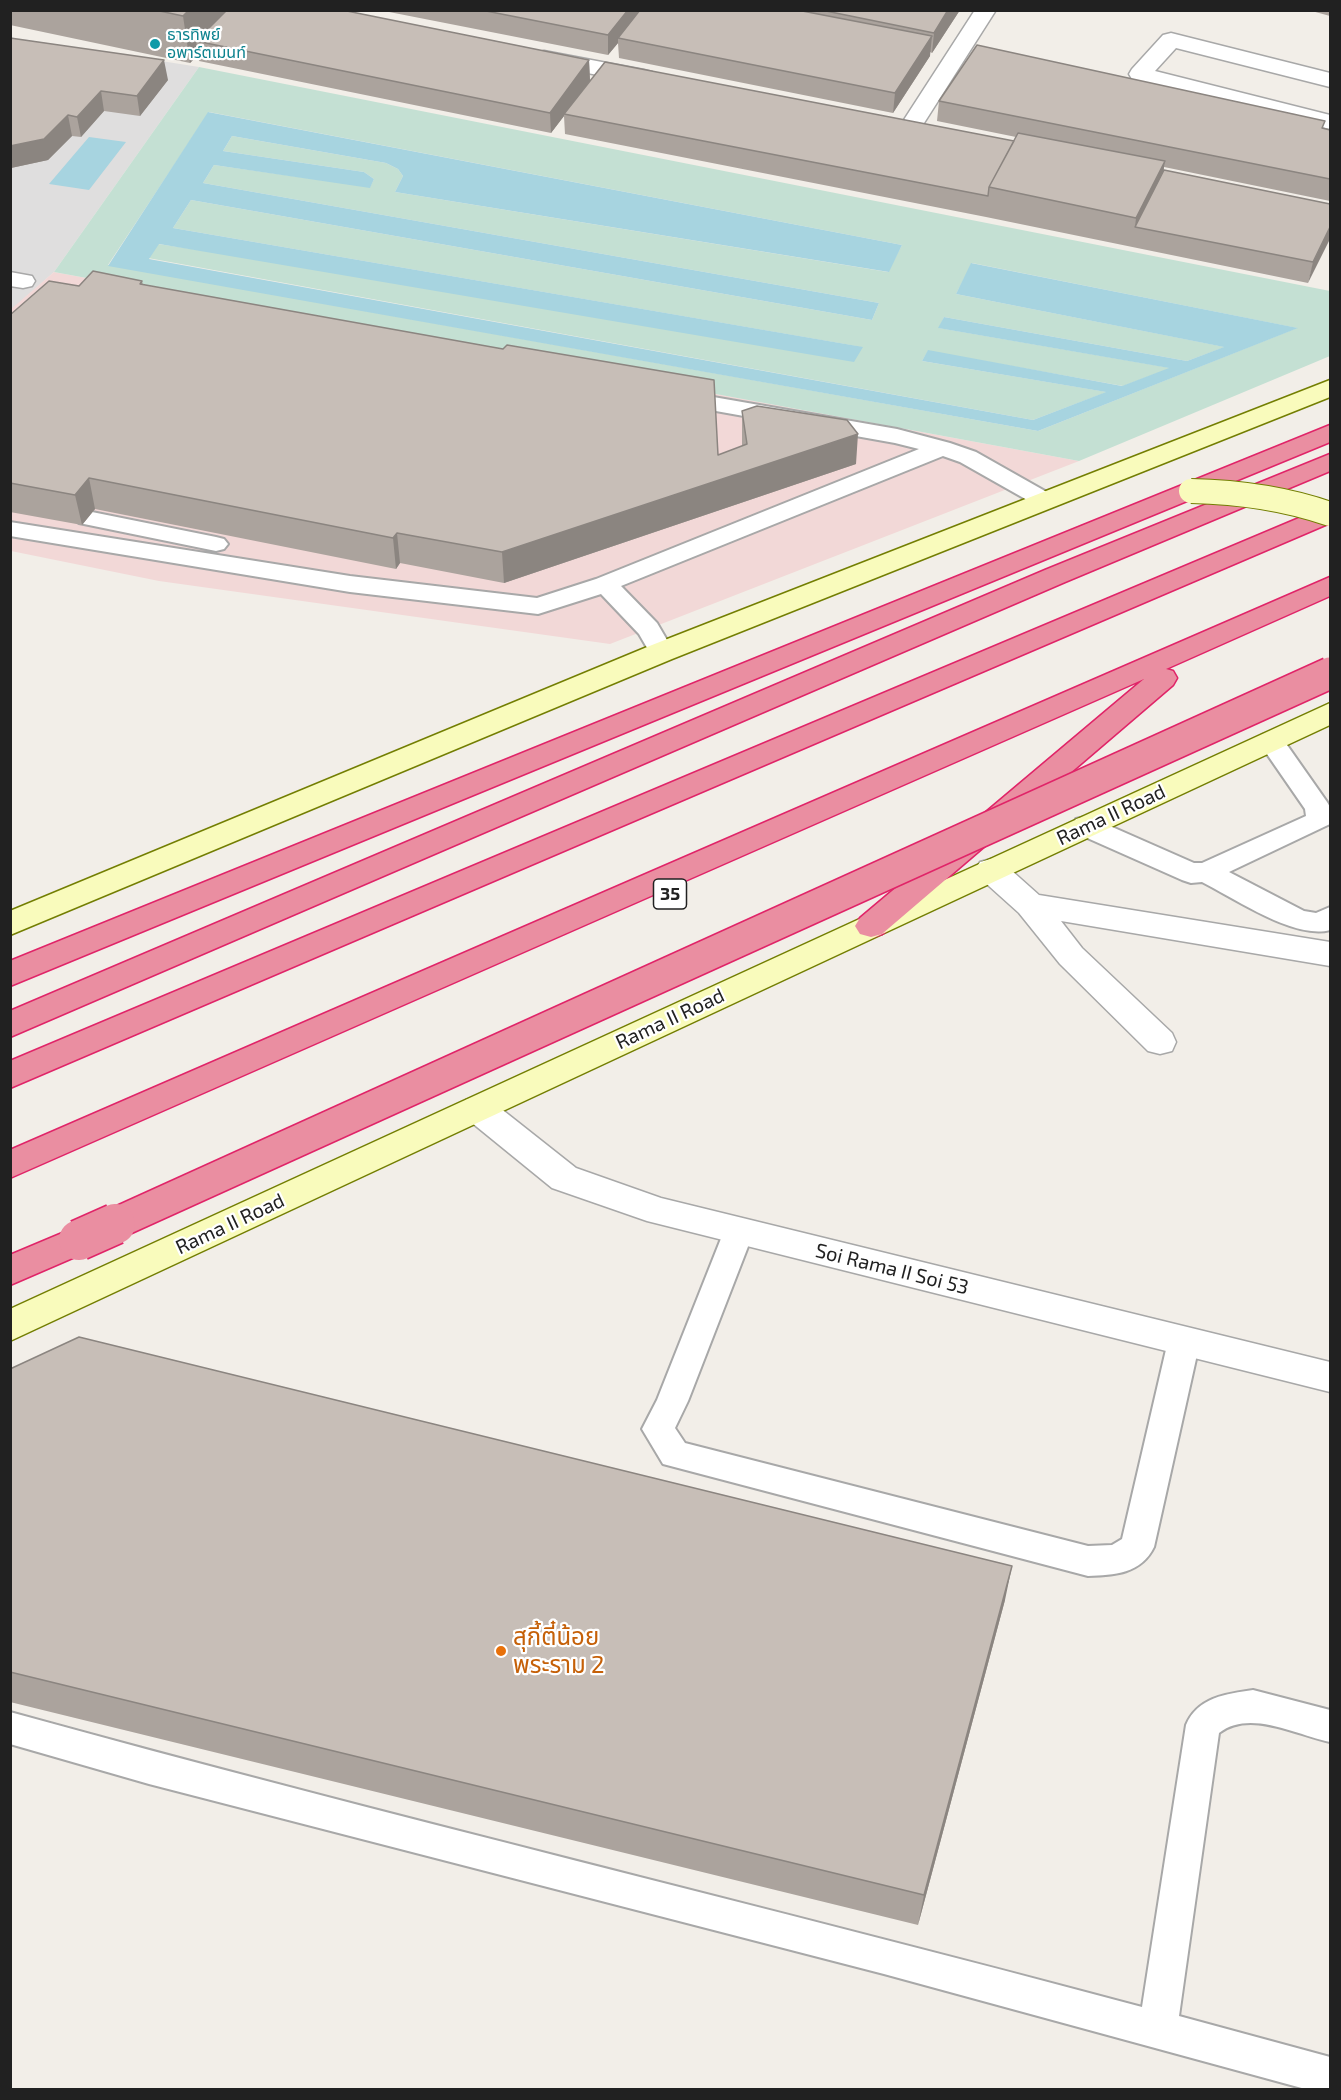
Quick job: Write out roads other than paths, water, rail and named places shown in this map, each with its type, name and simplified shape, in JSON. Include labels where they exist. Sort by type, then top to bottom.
[{"type":"highway","points":[[10,974],[1330,433]]},
{"type":"highway","points":[[10,1025],[1044,580],[1330,462]]},
{"type":"highway","points":[[10,1075],[1330,513]]},
{"type":"highway","points":[[10,1165],[1330,586]]},
{"type":"highway","name":"35","points":[[10,1183],[1330,605]]},
{"type":"highway","points":[[10,1271],[1330,673]]},
{"type":"highway","points":[[871,926],[1163,678]]},
{"type":"main road","points":[[10,924],[662,652],[1330,388]]},
{"type":"main road","points":[[1191,490],[1236,491],[1265,495],[1330,513]]},
{"type":"main road","name":"Rama II Road","points":[[10,1326],[1330,713]]},
{"type":"street","points":[[909,129],[986,10]]},
{"type":"street","points":[[1330,80],[1171,40],[1140,74],[1330,122]]},
{"type":"street","points":[[526,54],[665,81]]},
{"type":"street","points":[[885,124],[932,134]]},
{"type":"street","points":[[991,870],[1030,905],[1071,956],[1160,1042]]},
{"type":"street","points":[[1030,905],[1330,954]]},
{"type":"street","name":"Soi Rama II Soi 53","points":[[478,1109],[564,1178],[659,1211],[1330,1377]]},
{"type":"lane","points":[[657,394],[897,436],[942,448],[968,457],[1044,500]]},
{"type":"lane","points":[[10,529],[350,584],[538,606],[605,584],[942,448]]},
{"type":"lane","points":[[87,518],[274,557],[350,584]]},
{"type":"lane","points":[[605,584],[648,629],[662,652]]},
{"type":"lane","points":[[1085,826],[1191,873],[1206,872],[1325,824],[1318,808],[1271,741]]},
{"type":"lane","points":[[1206,872],[1298,920],[1320,923],[1330,917]]},
{"type":"lane","points":[[739,1231],[672,1401],[658,1429],[674,1454],[1088,1561],[1118,1560],[1137,1547],[1184,1341]]},
{"type":"lane","points":[[1158,2029],[1203,1725],[1221,1712],[1253,1706],[1330,1726]]},
{"type":"lane","points":[[10,1728],[149,1767],[884,1956],[1330,2076]]},
{"type":"water","points":[[208,112],[902,245],[889,272],[395,192],[403,176],[398,169],[386,163],[232,136],[223,151],[364,172],[374,179],[370,188],[214,165],[203,183],[879,303],[872,320],[191,200],[173,228],[863,347],[854,362],[159,244],[149,259],[1033,420],[1106,392],[922,361],[928,350],[1122,386],[1169,368],[938,328],[944,317],[1187,361],[1224,347],[956,294],[971,263],[1298,328],[1038,431],[108,266]]},
{"type":"water","points":[[89,137],[126,142],[89,190],[49,184]]},
{"type":"place","name":"ธารทิพย์ อพาร์ตเมนท์","points":[[155,44]]},
{"type":"place","name":"สุกี้ตี๋น้อย พระราม 2","points":[[501,1651]]}]
